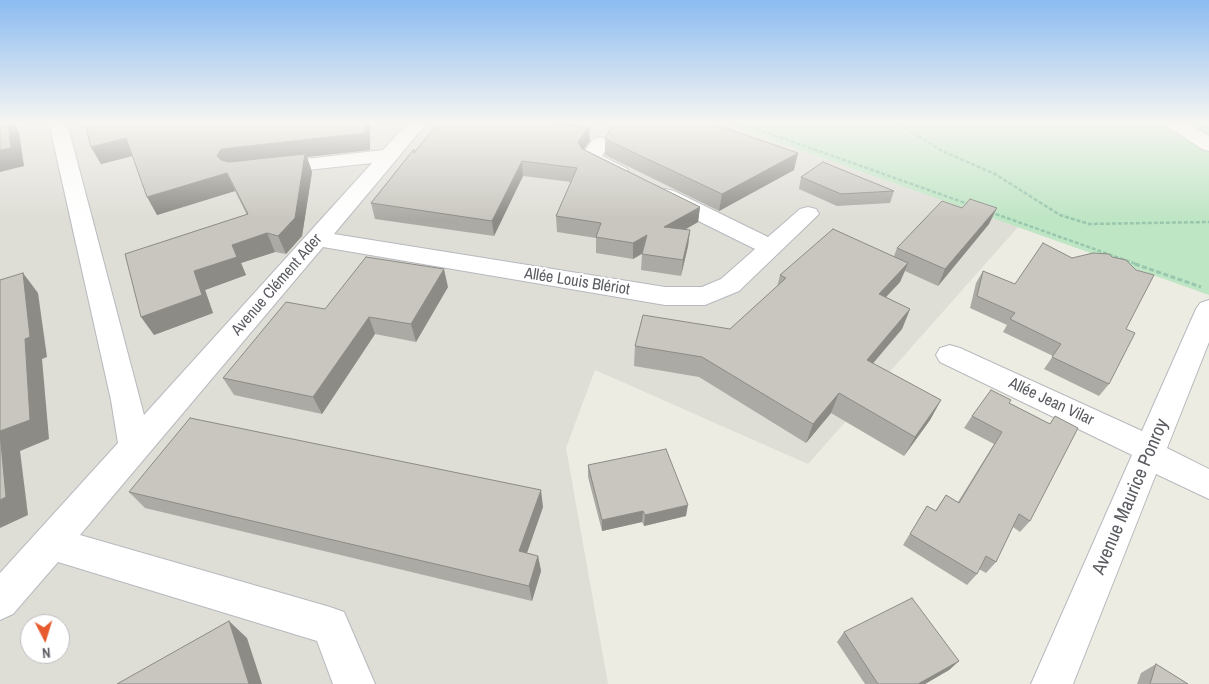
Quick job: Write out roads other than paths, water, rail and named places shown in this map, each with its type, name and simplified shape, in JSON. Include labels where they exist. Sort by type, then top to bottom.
[{"type":"street","points":[[66,155],[123,390],[134,446]]},
{"type":"street","points":[[590,155],[590,158],[771,248]]},
{"type":"street","points":[[256,170],[390,156]]},
{"type":"street","name":"Avenue Clément Ader","points":[[0,601],[390,156]]},
{"type":"street","name":"Allée Louis Blériot","points":[[318,239],[665,296],[705,296],[730,285],[808,214]]},
{"type":"street","name":"Avenue Maurice Ponroy","points":[[1052,684],[1209,309]]},
{"type":"street","name":"Allée Jean Vilar","points":[[950,355],[1150,452],[1209,485]]},
{"type":"street","points":[[51,543],[330,626],[354,684]]}]
